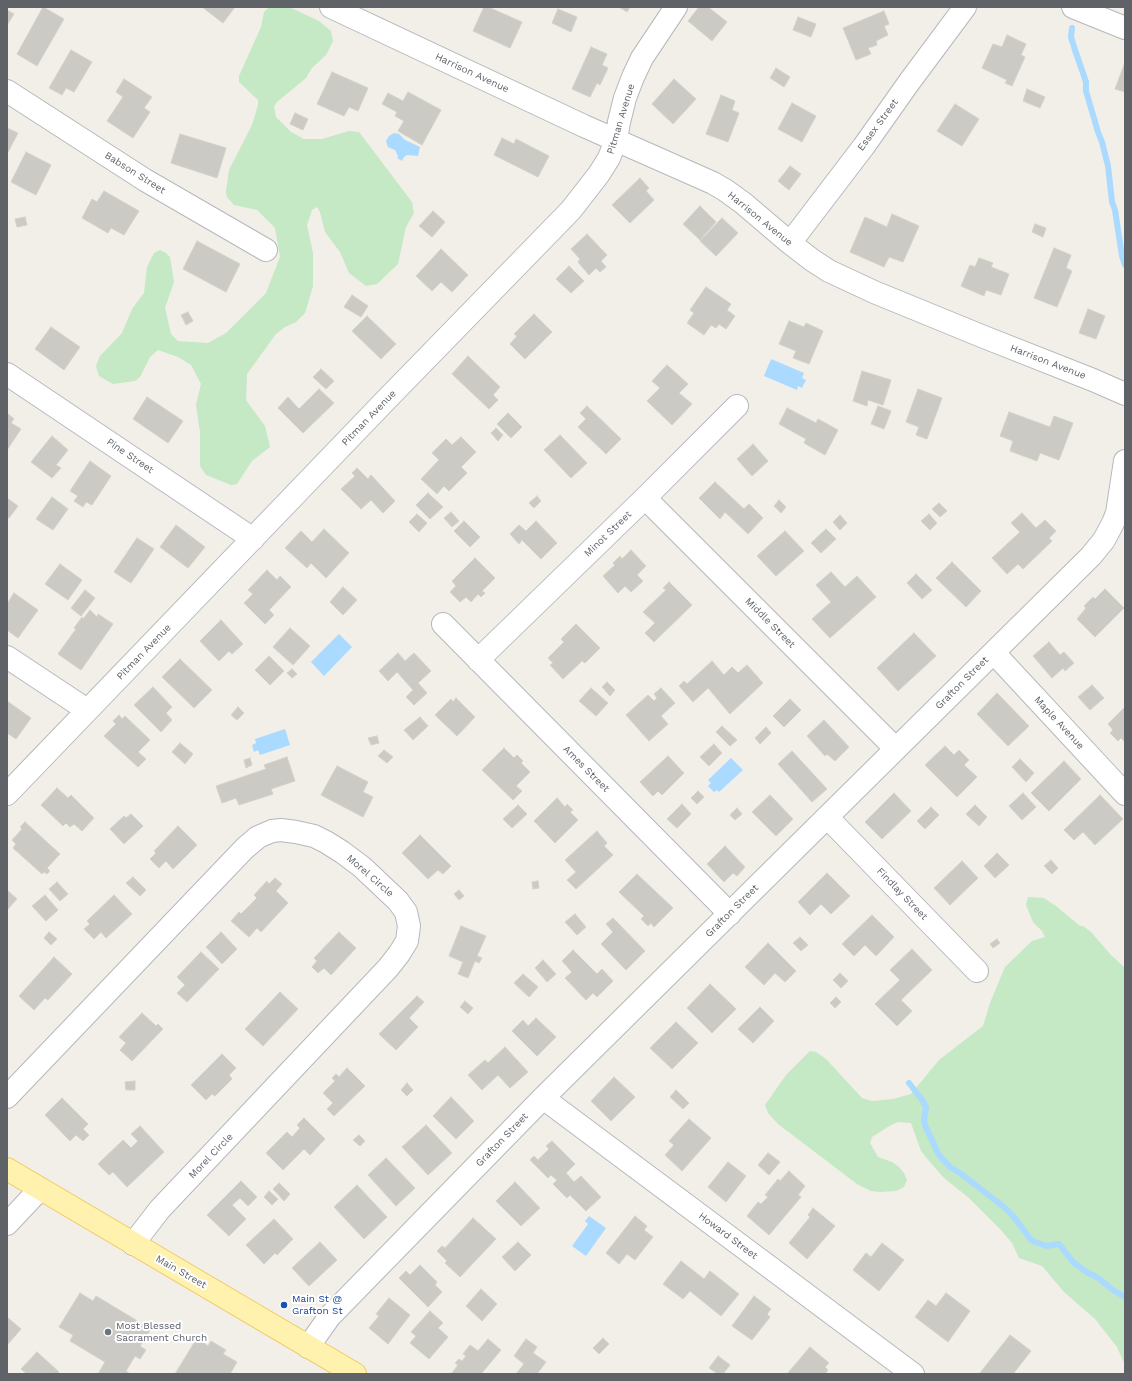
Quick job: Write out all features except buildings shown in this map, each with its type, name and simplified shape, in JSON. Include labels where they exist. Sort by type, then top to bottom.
[{"type":"main road","name":"Main Street","points":[[7,1169],[355,1374]]},
{"type":"street","name":"Harrison Avenue","points":[[331,7],[616,140],[713,183],[743,203],[790,243],[823,267],[868,289],[1125,394]]},
{"type":"street","name":"Pitman Avenue","points":[[7,794],[571,210],[599,174],[609,158],[616,140],[625,98],[633,77],[642,58],[676,7]]},
{"type":"street","points":[[1072,7],[1125,28]]},
{"type":"street","name":"Essex Street","points":[[790,243],[864,146],[959,10]]},
{"type":"street","name":"Babson Street","points":[[7,91],[145,180],[266,250]]},
{"type":"street","name":"Pine Street","points":[[7,374],[253,539]]},
{"type":"street","name":"Minot Street","points":[[478,660],[645,498],[737,406]]},
{"type":"street","name":"Grafton Street","points":[[308,1347],[330,1316],[543,1098],[1091,556],[1104,540],[1117,512],[1125,461]]},
{"type":"street","name":"Middle Street","points":[[645,498],[896,749]]},
{"type":"street","name":"Ames Street","points":[[443,624],[730,914]]},
{"type":"street","name":"Maple Avenue","points":[[994,653],[1125,794]]},
{"type":"street","points":[[7,657],[87,710]]},
{"type":"street","name":"Findlay Street","points":[[827,817],[977,971]]},
{"type":"street","name":"Morel Circle","points":[[7,1097],[245,848],[258,838],[272,831],[281,830],[314,836],[347,856],[367,872],[398,901],[406,912],[409,926],[407,941],[399,954],[383,974],[160,1209],[133,1244]]},
{"type":"street","name":"Howard Street","points":[[543,1098],[913,1374]]},
{"type":"street","points":[[7,1224],[40,1189]]},
{"type":"green space","points":[[269,7],[289,7],[319,21],[331,31],[333,41],[326,55],[312,68],[306,78],[277,102],[274,107],[276,117],[291,132],[304,139],[322,139],[349,131],[359,132],[412,202],[414,213],[406,227],[398,264],[377,284],[366,286],[349,273],[340,252],[325,232],[320,212],[317,207],[312,210],[307,225],[313,253],[313,286],[305,313],[296,322],[285,327],[276,334],[247,374],[246,400],[265,426],[270,447],[252,461],[237,484],[231,485],[206,475],[200,466],[200,432],[196,405],[201,384],[191,365],[178,357],[158,350],[150,357],[140,377],[135,381],[113,384],[99,376],[96,366],[100,356],[122,333],[132,309],[144,293],[147,267],[154,253],[160,250],[170,257],[174,282],[165,308],[171,334],[178,341],[208,343],[226,333],[266,293],[280,257],[275,228],[257,210],[234,205],[227,197],[226,192],[229,170],[252,125],[258,105],[258,100],[239,82],[239,76],[261,27],[264,12]]},
{"type":"green space","points":[[1028,897],[1044,898],[1056,906],[1080,926],[1083,926],[1091,932],[1111,955],[1125,968],[1125,1365],[1117,1347],[1095,1319],[1064,1292],[1042,1266],[1019,1258],[1012,1243],[1000,1229],[969,1198],[944,1178],[921,1151],[911,1123],[898,1122],[872,1137],[870,1143],[878,1157],[892,1162],[899,1167],[907,1180],[904,1187],[896,1191],[879,1192],[871,1191],[857,1184],[778,1124],[768,1113],[765,1105],[786,1075],[810,1051],[816,1052],[826,1059],[862,1098],[872,1101],[893,1099],[911,1094],[939,1060],[983,1026],[990,1003],[1005,967],[1032,941],[1045,937],[1042,931],[1033,922],[1026,905]]},
{"type":"water","points":[[394,133],[399,134],[405,140],[420,147],[418,156],[407,155],[402,161],[397,158],[398,156],[395,150],[388,147],[386,141],[389,136]]},
{"type":"water","points":[[771,359],[804,373],[802,378],[806,380],[802,388],[798,386],[797,390],[764,376]]},
{"type":"water","points":[[339,634],[352,647],[324,676],[311,662]]},
{"type":"water","points":[[285,729],[290,745],[260,755],[258,750],[254,752],[252,745],[256,743],[255,739]]},
{"type":"water","points":[[731,758],[743,770],[719,792],[717,790],[714,792],[708,786],[711,783],[708,780]]},
{"type":"water","points":[[589,1216],[606,1228],[586,1256],[572,1246],[588,1224],[585,1221]]},
{"type":"waterway","points":[[1072,28],[1071,37],[1086,82],[1086,91],[1108,166],[1112,202],[1115,210],[1122,256],[1125,265]]},
{"type":"waterway","points":[[909,1083],[923,1101],[926,1108],[924,1120],[925,1125],[939,1155],[950,1167],[1004,1207],[1013,1216],[1032,1241],[1047,1246],[1059,1244],[1073,1262],[1125,1297]]},
{"type":"place","name":"Main St @ Grafton St","points":[[284,1305]]},
{"type":"place","name":"Most Blessed Sacrament Church","points":[[108,1332]]}]
